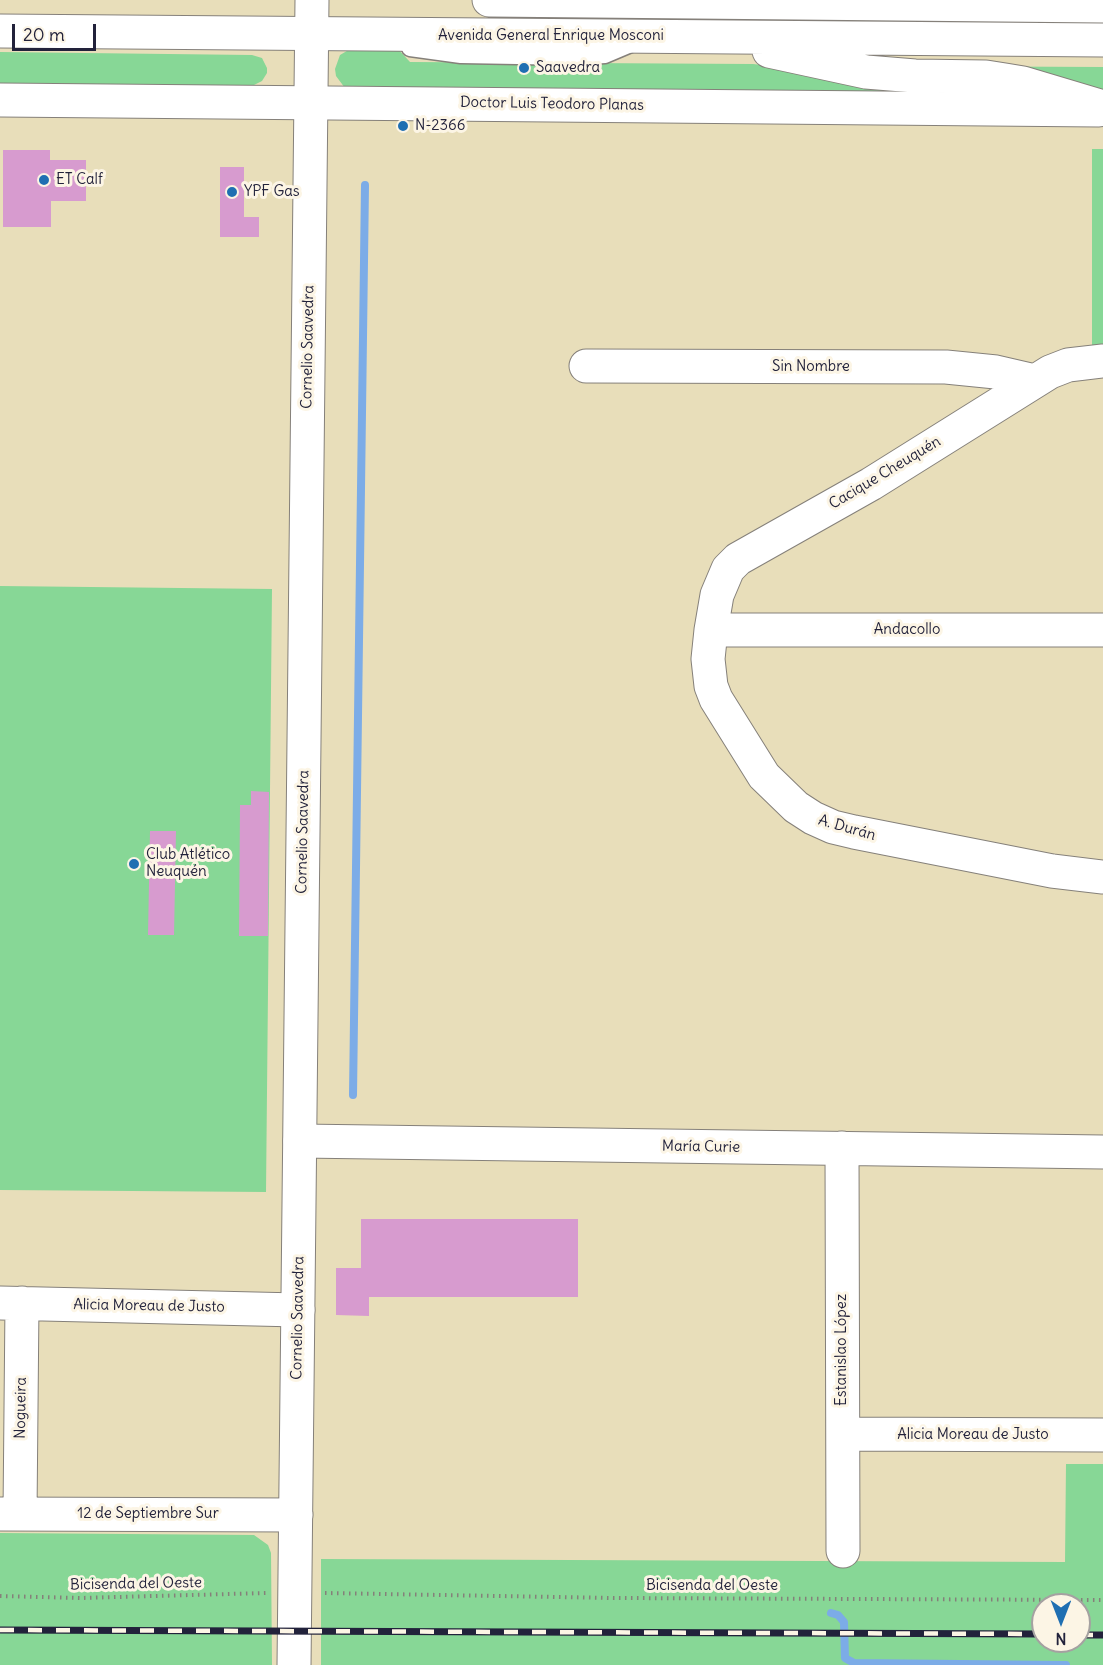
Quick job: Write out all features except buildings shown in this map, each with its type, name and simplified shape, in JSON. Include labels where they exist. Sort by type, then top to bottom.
[{"type":"main road","name":"Cornelio Saavedra","points":[[294,1665],[312,0]]},
{"type":"main road","points":[[489,0],[1103,6]]},
{"type":"main road","name":"Avenida General Enrique Mosconi","points":[[0,31],[1103,40]]},
{"type":"main road","points":[[702,37],[866,72],[915,76],[986,77],[1023,83],[1103,108]]},
{"type":"main road","name":"Doctor Luis Teodoro Planas","points":[[0,100],[1103,108]]},
{"type":"main road","name":"Cacique Cheuquén","points":[[711,630],[722,581],[728,569],[738,559],[871,484],[1035,381],[1068,365],[1103,361]]},
{"type":"main road","name":"Sin Nombre","points":[[586,366],[946,367],[996,372],[1035,381]]},
{"type":"main road","name":"Andacollo","points":[[711,630],[1103,630]]},
{"type":"main road","name":"A. Durán","points":[[711,630],[709,672],[716,699],[764,776],[804,813],[833,827],[854,832],[1052,871],[1103,877]]},
{"type":"main road","name":"María Curie","points":[[300,1141],[1103,1152]]},
{"type":"main road","name":"Estanislao López","points":[[842,1148],[843,1551]]},
{"type":"main road","name":"Alicia Moreau de Justo","points":[[11,1303],[298,1310]]},
{"type":"main road","name":"Nogueira","points":[[10,1514],[11,1303]]},
{"type":"main road","name":"Alicia Moreau de Justo","points":[[843,1434],[1103,1435]]},
{"type":"main road","name":"12 de Septiembre Sur","points":[[10,1514],[296,1515]]},
{"type":"path","name":"Bicisenda del Oeste","points":[[0,1596],[80,1598],[272,1593]]},
{"type":"path","name":"Bicisenda del Oeste","points":[[321,1593],[614,1598],[1103,1600]]},
{"type":"green space","points":[[352,48],[397,48],[410,62],[753,64],[1025,95],[345,88],[336,76],[335,69],[340,55]]},
{"type":"green space","points":[[0,52],[252,55],[262,58],[267,73],[262,81],[252,86],[0,83]]},
{"type":"green space","points":[[894,66],[1103,67],[1103,91]]},
{"type":"green space","points":[[1092,149],[1103,149],[1103,353],[1092,353]]},
{"type":"green space","name":"Club Atlético Neuquén","points":[[0,586],[272,589],[266,1192],[0,1190]]},
{"type":"green space","points":[[1066,1464],[1103,1464],[1103,1665],[321,1665],[321,1559],[1065,1562]]},
{"type":"green space","points":[[0,1533],[254,1535],[268,1545],[271,1553],[272,1665],[0,1665]]},
{"type":"waterway","points":[[353,1095],[365,185]]},
{"type":"waterway","points":[[831,1613],[838,1615],[844,1622],[845,1658],[854,1663],[1066,1665]]},
{"type":"railway","points":[[0,1630],[1031,1634]]},
{"type":"railway","points":[[1091,1635],[1103,1635]]},
{"type":"place","name":"Saavedra","points":[[524,68]]},
{"type":"place","name":"N-2366","points":[[403,126]]},
{"type":"place","name":"ET Calf","points":[[44,180]]},
{"type":"place","name":"YPF Gas","points":[[232,192]]},
{"type":"place","name":"Club Atlético Neuquén","points":[[134,864]]}]
